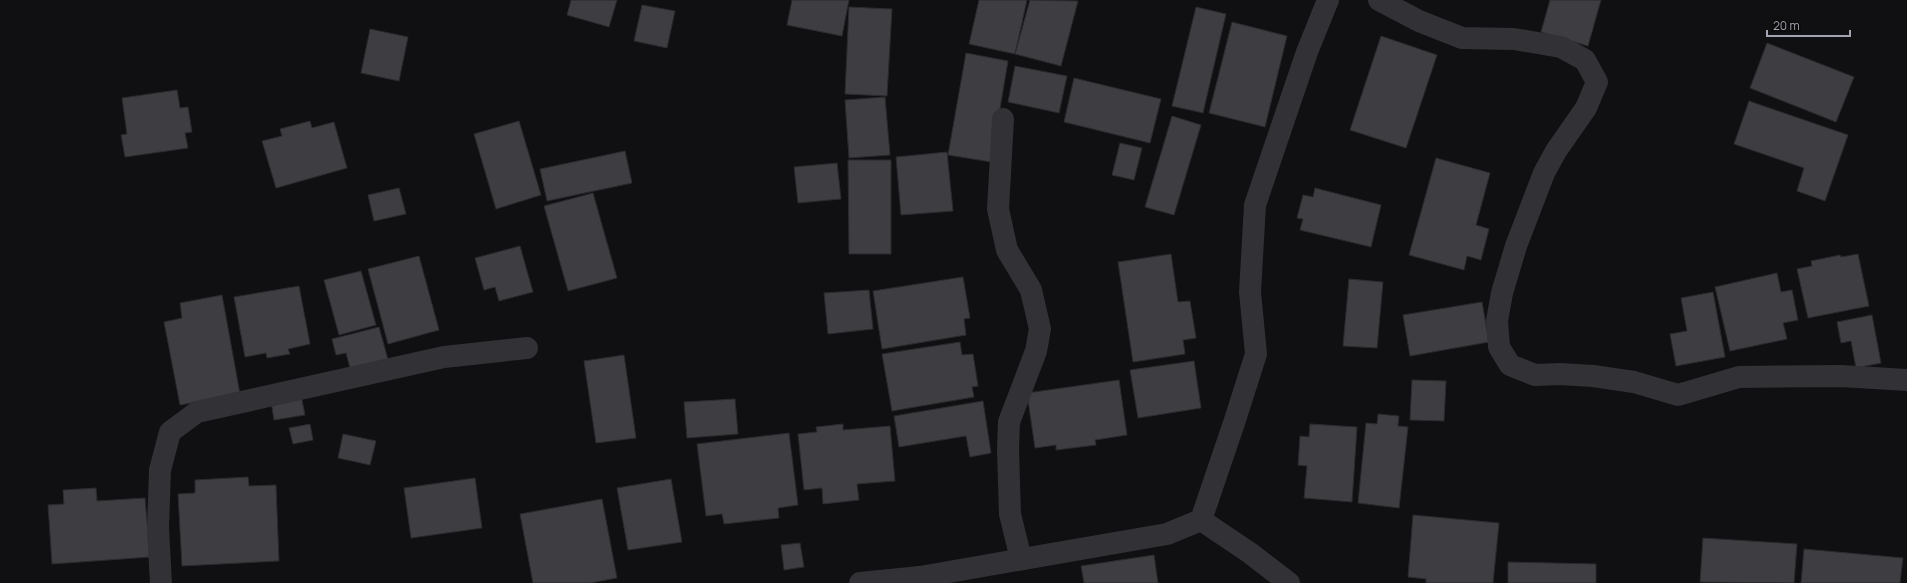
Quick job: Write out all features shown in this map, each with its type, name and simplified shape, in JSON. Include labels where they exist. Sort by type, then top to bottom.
[{"type":"street","points":[[860,583],[924,580],[1022,559],[1167,534],[1201,520],[1236,420],[1256,354],[1250,292],[1255,205],[1307,52],[1328,0]]},
{"type":"street","points":[[1379,0],[1419,21],[1462,38],[1514,39],[1561,47],[1585,60],[1597,82],[1586,108],[1556,151],[1544,173],[1516,246],[1502,293],[1497,321],[1499,346],[1510,365],[1535,375],[1560,374],[1593,376],[1634,382],[1678,395],[1739,377],[1841,376],[1907,380]]},
{"type":"street","points":[[1003,118],[998,209],[1007,250],[1031,290],[1040,329],[1036,351],[1009,422],[1008,449],[1010,514],[1022,559]]},
{"type":"street","points":[[161,583],[158,528],[160,470],[170,432],[197,412],[444,357],[526,348]]},
{"type":"street","points":[[1201,520],[1289,583]]},
{"type":"building","points":[[571,0],[617,0],[609,27],[567,15]]},
{"type":"building","points":[[792,0],[849,0],[842,36],[787,25]]},
{"type":"building","points":[[979,0],[1027,0],[1015,54],[969,44]]},
{"type":"building","points":[[1030,0],[1078,1],[1061,66],[1015,54]]},
{"type":"building","points":[[1550,0],[1601,0],[1588,46],[1541,32]]},
{"type":"building","points":[[642,5],[675,11],[667,48],[634,41]]},
{"type":"building","points":[[849,7],[892,9],[887,96],[845,94]]},
{"type":"building","points":[[1196,7],[1226,14],[1203,113],[1172,106]]},
{"type":"building","points":[[1232,22],[1287,36],[1265,127],[1209,113]]},
{"type":"building","points":[[370,29],[408,37],[399,81],[361,73]]},
{"type":"building","points":[[1381,36],[1437,55],[1406,148],[1350,130]]},
{"type":"building","points":[[1767,43],[1854,77],[1836,122],[1750,88]]},
{"type":"building","points":[[966,53],[1008,61],[991,162],[948,155]]},
{"type":"building","points":[[1015,66],[1067,76],[1059,113],[1008,102]]},
{"type":"building","points":[[1074,78],[1161,99],[1150,143],[1064,122]]},
{"type":"building","points":[[177,90],[180,108],[188,107],[192,132],[185,133],[188,148],[125,157],[121,135],[127,134],[122,98]]},
{"type":"building","points":[[885,97],[890,155],[849,158],[845,100]]},
{"type":"building","points":[[1749,101],[1848,135],[1825,201],[1797,191],[1804,168],[1734,144]]},
{"type":"building","points":[[1172,116],[1201,125],[1174,215],[1145,207]]},
{"type":"building","points":[[310,121],[312,128],[334,122],[347,168],[276,188],[262,141],[282,136],[280,129]]},
{"type":"building","points":[[519,121],[541,195],[496,209],[474,134]]},
{"type":"building","points":[[1120,143],[1142,148],[1134,180],[1112,175]]},
{"type":"building","points":[[625,151],[632,183],[547,201],[540,169]]},
{"type":"building","points":[[947,152],[953,211],[901,215],[896,157]]},
{"type":"building","points":[[1436,158],[1490,173],[1476,225],[1489,229],[1481,260],[1467,256],[1464,270],[1409,255]]},
{"type":"building","points":[[848,160],[891,160],[891,254],[849,254]]},
{"type":"building","points":[[837,163],[841,199],[798,203],[794,167]]},
{"type":"building","points":[[399,188],[406,214],[374,221],[368,195]]},
{"type":"building","points":[[1315,188],[1381,205],[1371,247],[1300,230],[1303,219],[1297,218],[1303,195],[1313,197]]},
{"type":"building","points":[[593,193],[617,278],[568,291],[544,206]]},
{"type":"building","points":[[520,246],[533,292],[499,301],[495,287],[484,290],[475,258]]},
{"type":"building","points":[[1171,254],[1178,302],[1190,301],[1196,338],[1183,340],[1185,354],[1133,362],[1118,262]]},
{"type":"building","points":[[1858,254],[1869,306],[1808,318],[1797,269],[1812,266],[1811,261],[1840,255],[1841,257]]},
{"type":"building","points":[[419,256],[439,330],[388,344],[368,269]]},
{"type":"building","points":[[361,271],[376,325],[339,335],[324,280]]},
{"type":"building","points":[[1777,273],[1781,292],[1792,290],[1798,320],[1783,323],[1787,339],[1730,351],[1715,287]]},
{"type":"building","points":[[963,277],[970,318],[964,319],[966,335],[882,349],[873,291]]},
{"type":"building","points":[[1349,279],[1383,282],[1377,348],[1343,346]]},
{"type":"building","points":[[299,286],[310,344],[288,349],[290,354],[267,358],[266,353],[245,357],[234,297]]},
{"type":"building","points":[[869,290],[873,329],[828,334],[824,293]]},
{"type":"building","points":[[1713,292],[1725,357],[1676,366],[1670,334],[1687,331],[1681,298]]},
{"type":"building","points":[[222,295],[240,394],[180,405],[164,322],[182,318],[180,303]]},
{"type":"building","points":[[1482,302],[1489,342],[1410,356],[1403,315]]},
{"type":"building","points":[[1872,315],[1881,363],[1856,368],[1851,341],[1841,343],[1837,322]]},
{"type":"building","points":[[379,327],[390,367],[352,375],[346,353],[336,355],[332,339]]},
{"type":"building","points":[[960,342],[962,355],[973,354],[978,386],[972,387],[974,397],[892,411],[882,354]]},
{"type":"building","points":[[624,355],[636,438],[596,443],[584,361]]},
{"type":"building","points":[[1194,361],[1201,408],[1138,418],[1130,370]]},
{"type":"building","points":[[1119,380],[1127,435],[1095,440],[1096,445],[1056,450],[1056,445],[1035,448],[1027,393]]},
{"type":"building","points":[[1412,380],[1446,381],[1444,421],[1410,420]]},
{"type":"building","points":[[300,390],[305,415],[274,420],[270,395]]},
{"type":"building","points":[[735,399],[738,434],[687,438],[684,402]]},
{"type":"building","points":[[983,401],[991,453],[970,457],[966,436],[899,447],[894,416]]},
{"type":"building","points":[[1378,414],[1399,416],[1398,426],[1408,427],[1399,508],[1358,503],[1366,423],[1377,424]]},
{"type":"building","points":[[310,424],[313,440],[293,444],[289,428]]},
{"type":"building","points":[[843,424],[843,430],[890,426],[895,481],[857,484],[859,500],[823,504],[822,488],[804,490],[798,434],[817,432],[816,427]]},
{"type":"building","points":[[1310,424],[1357,427],[1352,502],[1304,498],[1307,466],[1298,465],[1300,436],[1309,437]]},
{"type":"building","points":[[789,433],[798,505],[778,508],[779,518],[724,524],[722,514],[706,516],[697,444]]},
{"type":"building","points":[[343,434],[376,441],[370,465],[338,458]]},
{"type":"building","points":[[248,477],[249,486],[276,485],[279,561],[182,566],[178,494],[195,493],[195,480]]},
{"type":"building","points":[[475,478],[482,528],[411,538],[404,488]]},
{"type":"building","points":[[671,479],[682,542],[628,550],[617,488]]},
{"type":"building","points":[[96,488],[97,501],[145,498],[150,557],[52,564],[48,505],[64,504],[63,490]]},
{"type":"building","points":[[602,499],[617,578],[590,583],[533,583],[520,514]]},
{"type":"building","points":[[1413,515],[1499,523],[1493,583],[1426,583],[1426,579],[1408,577]]},
{"type":"building","points":[[1703,538],[1797,544],[1794,583],[1700,582]]},
{"type":"building","points":[[800,543],[804,567],[784,570],[781,545]]},
{"type":"building","points":[[1804,549],[1903,558],[1900,583],[1801,583]]},
{"type":"building","points":[[1154,555],[1158,583],[1084,583],[1081,566]]},
{"type":"building","points":[[1508,562],[1596,564],[1596,583],[1508,583]]}]
